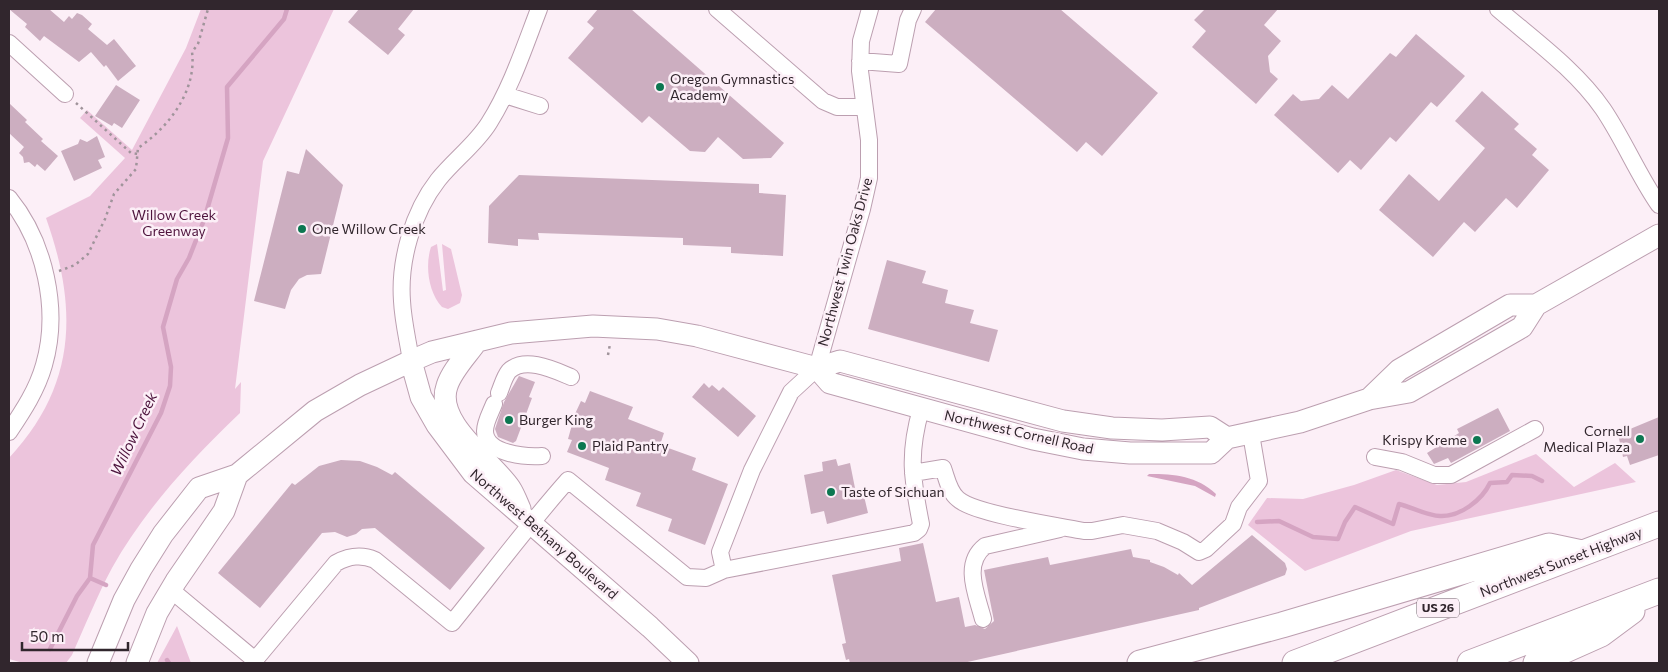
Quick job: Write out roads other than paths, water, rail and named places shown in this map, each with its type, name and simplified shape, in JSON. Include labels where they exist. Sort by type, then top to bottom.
[{"type":"highway","name":"Northwest Sunset Highway","points":[[1294,663],[1659,524]]},
{"type":"highway","points":[[1140,663],[1282,625],[1549,546],[1582,553]]},
{"type":"highway","points":[[1470,663],[1659,592]]},
{"type":"highway","points":[[1536,663],[1600,634],[1659,592]]},
{"type":"main road","name":"Northwest Cornell Road","points":[[817,368],[830,383],[1033,439],[1106,452],[1184,454],[1210,452],[1227,438],[1307,420],[1369,399],[1399,370],[1510,305],[1536,305],[1659,234]]},
{"type":"main road","name":"Northwest Cornell Road","points":[[98,663],[124,600],[163,534],[199,488],[237,475],[315,412],[360,385],[432,352],[512,332],[572,326],[657,329],[720,341],[817,368],[840,361],[1063,421],[1112,428],[1162,430],[1210,427],[1227,438]]},
{"type":"main road","points":[[477,341],[448,384],[446,400],[450,414],[471,447],[510,487],[528,522]]},
{"type":"main road","name":"Northwest Bethany Boulevard","points":[[411,361],[420,397],[437,426],[473,473],[667,642],[688,663]]},
{"type":"main road","points":[[137,663],[157,613],[170,590],[224,511],[237,475]]},
{"type":"street","points":[[411,361],[402,301],[402,279],[408,243],[422,205],[438,180],[487,126],[505,95],[539,9]]},
{"type":"street","points":[[717,9],[822,101],[837,107],[864,107]]},
{"type":"street","name":"Northwest Twin Oaks Drive","points":[[817,368],[869,178],[869,140],[860,60],[861,41],[870,9]]},
{"type":"street","points":[[860,60],[899,64],[908,20],[913,9]]},
{"type":"street","points":[[1498,9],[1576,76],[1590,92],[1604,110],[1659,205]]},
{"type":"street","points":[[9,43],[65,94]]},
{"type":"street","points":[[505,95],[540,106]]},
{"type":"street","points":[[9,198],[29,228],[45,275],[51,328],[45,364],[25,408],[9,432]]},
{"type":"street","points":[[542,456],[514,455],[495,447],[488,440],[485,432],[496,398],[508,373],[522,365],[550,369],[570,377]]},
{"type":"street","points":[[724,570],[720,552],[752,470],[791,392],[817,368]]},
{"type":"street","points":[[170,590],[254,660],[336,563],[347,557],[366,556],[375,560],[452,623],[513,549],[528,522],[568,480],[687,578],[706,578],[724,570],[914,533],[919,530],[921,524],[913,473],[912,445],[921,409]]},
{"type":"street","points":[[1375,457],[1402,462],[1434,475],[1451,475],[1535,429]]},
{"type":"street","points":[[913,473],[943,468],[952,493],[966,505],[1006,516],[1092,532],[1123,525],[1157,531],[1183,542],[1199,552],[1206,549],[1233,524],[1239,507],[1259,481],[1251,434]]},
{"type":"street","points":[[983,619],[972,569],[979,550],[985,546],[1067,528]]},
{"type":"waterway","name":"Willow Creek","points":[[106,585],[90,578],[93,545],[161,413],[170,386],[171,367],[163,327],[177,279],[189,258],[204,220],[228,138],[227,87],[284,19],[287,9]]},
{"type":"waterway","points":[[1257,522],[1279,521],[1313,537],[1338,539],[1345,522],[1355,507],[1393,524],[1399,504],[1430,515],[1448,516],[1470,506],[1482,495],[1490,483],[1507,482],[1512,475],[1532,476],[1542,481]]},
{"type":"waterway","points":[[50,649],[77,596],[90,578]]},
{"type":"place","name":"Oregon Gymnastics Academy","points":[[660,87]]},
{"type":"place","name":"One Willow Creek","points":[[302,229]]},
{"type":"place","name":"Burger King","points":[[509,420]]},
{"type":"place","name":"Cornell Medical Plaza","points":[[1640,439]]},
{"type":"place","name":"Krispy Kreme","points":[[1477,440]]},
{"type":"place","name":"Plaid Pantry","points":[[582,446]]},
{"type":"place","name":"Taste of Sichuan","points":[[831,492]]},
{"type":"park label","name":"Willow Creek Greenway","points":[[174,224]]}]
